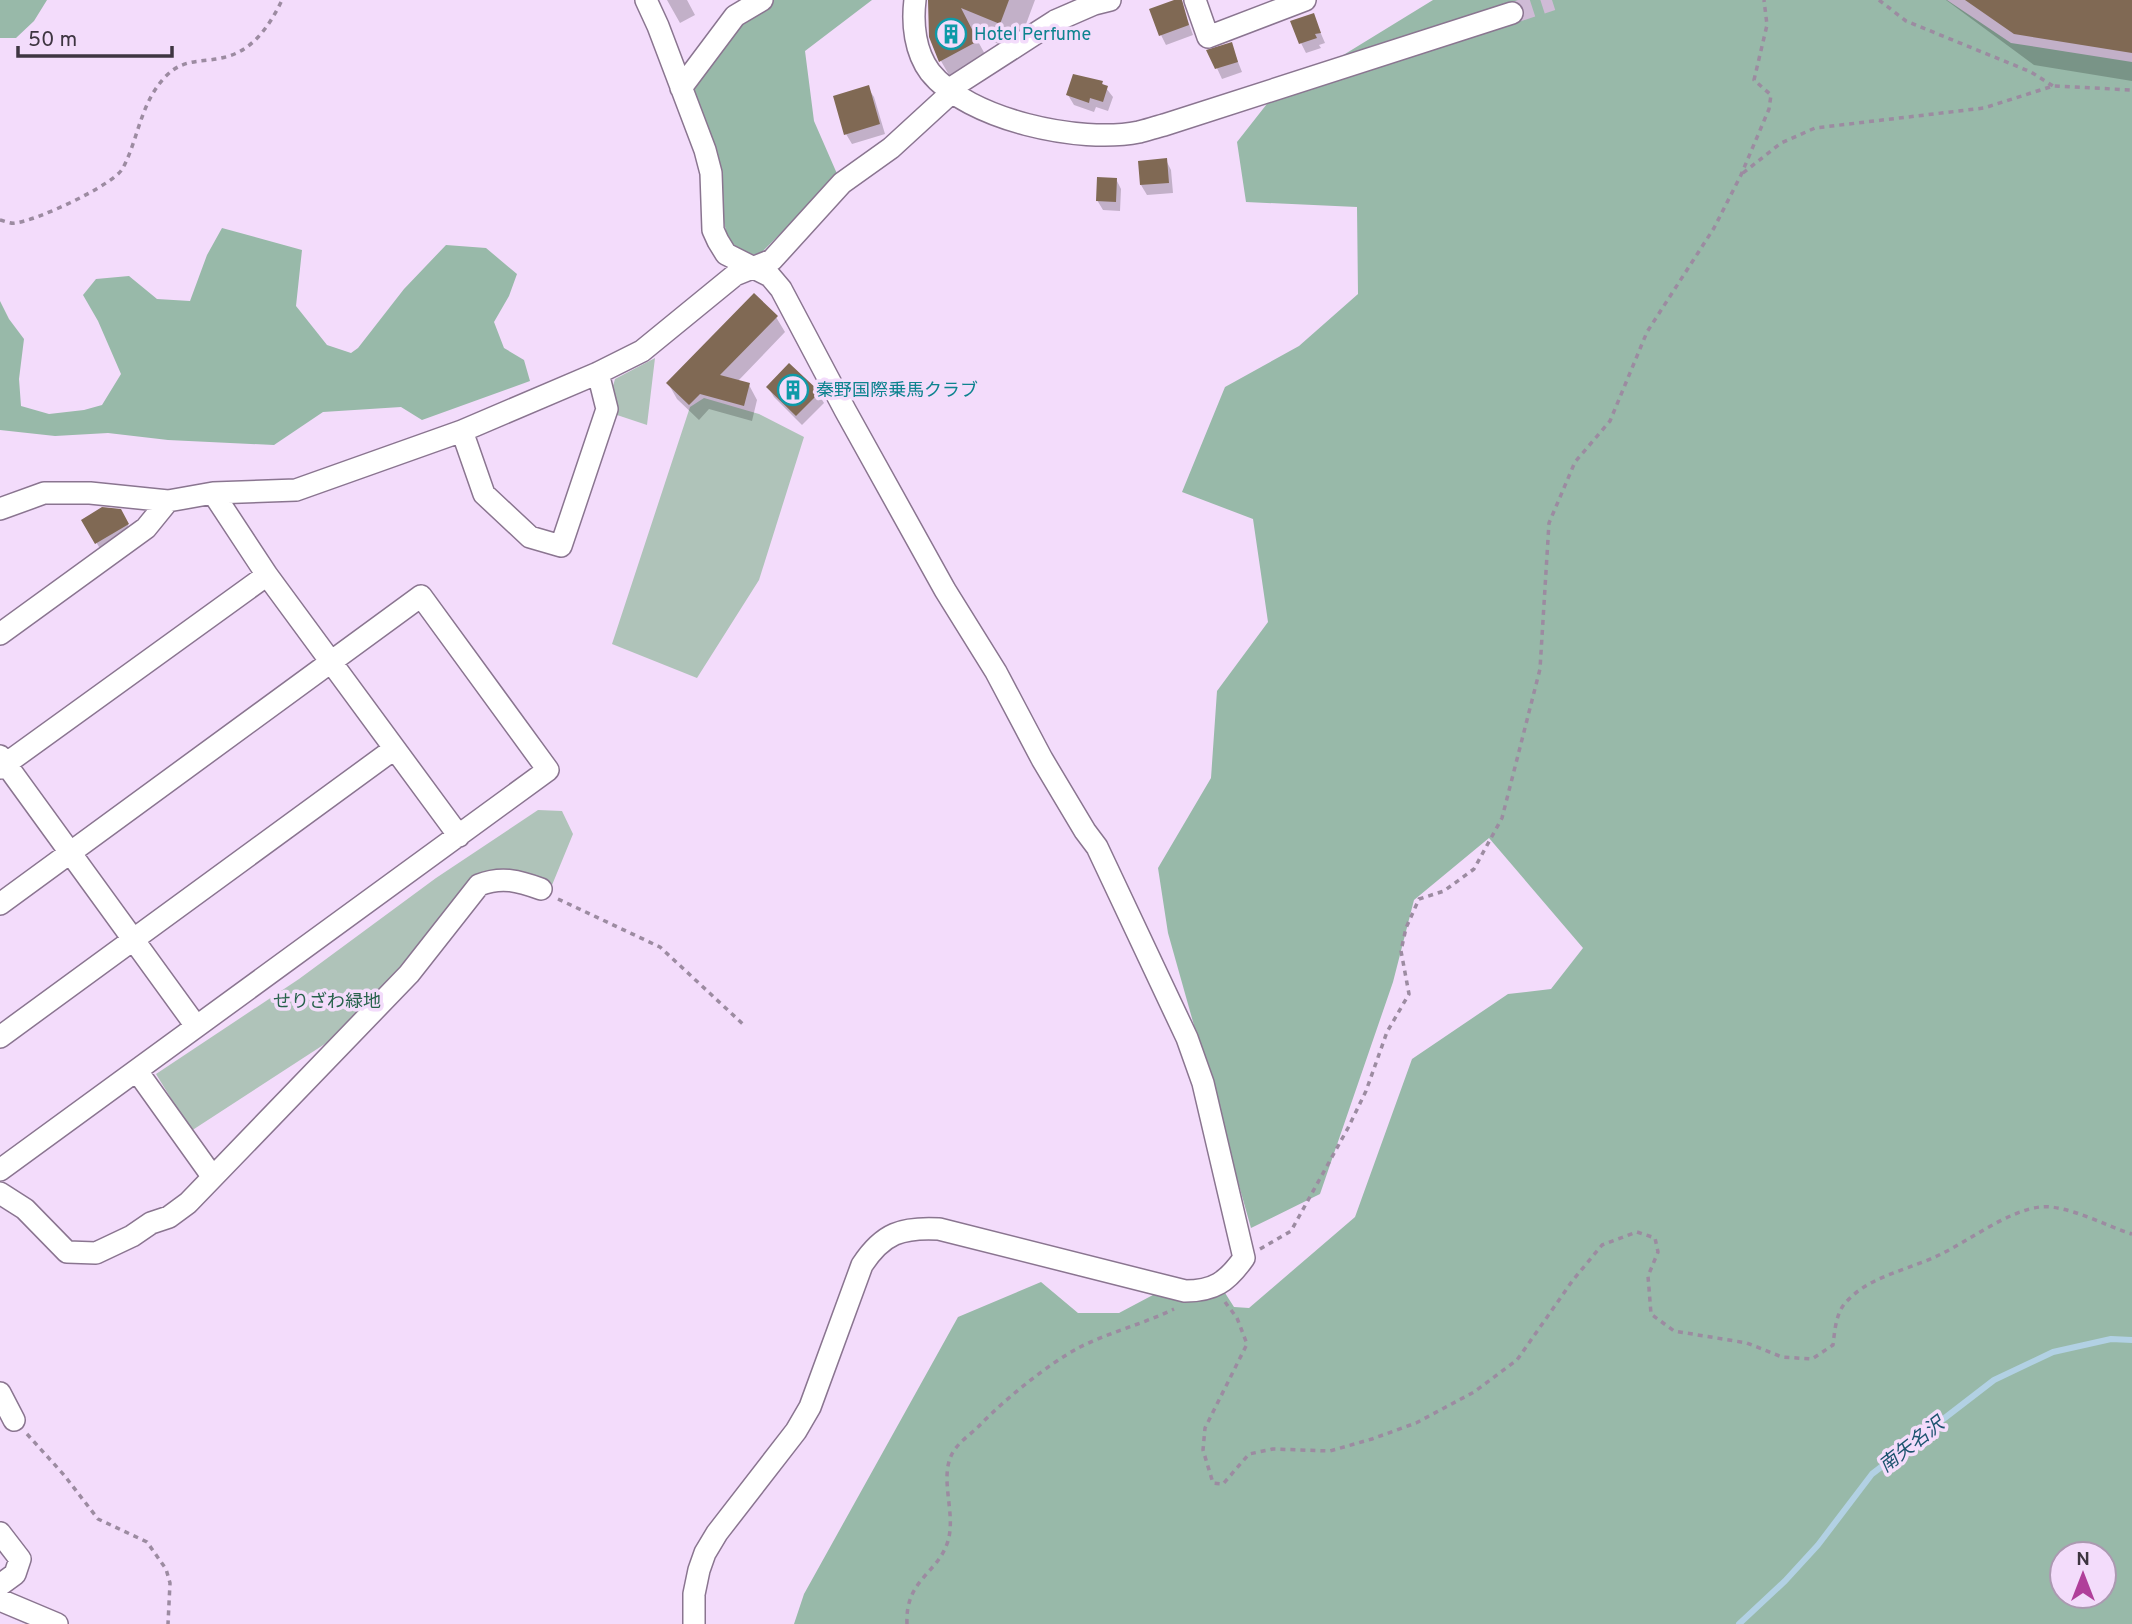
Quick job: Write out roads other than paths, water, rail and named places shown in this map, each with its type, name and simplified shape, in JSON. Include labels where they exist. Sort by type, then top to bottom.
[{"type":"street","points":[[646,0],[705,150],[711,173],[713,230],[718,242],[726,254],[770,276],[781,289],[944,590],[996,672],[1077,819],[1097,847],[1187,1038],[1203,1083],[1244,1258],[1236,1269],[1210,1289],[1185,1291],[939,1229],[921,1228],[890,1235],[872,1250],[862,1265],[810,1407],[796,1431],[717,1533],[705,1553],[694,1594],[694,1624]]},
{"type":"street","points":[[681,88],[735,16],[762,0]]},
{"type":"street","points":[[915,0],[916,38],[921,57],[949,91],[999,116],[1027,124],[1088,134],[1138,132],[1512,13]]},
{"type":"street","points":[[0,509],[44,493],[69,492],[168,501],[214,493],[296,490],[461,431],[598,373],[642,351],[736,275],[772,260],[842,183],[891,148],[949,91],[1055,21],[1110,0]]},
{"type":"street","points":[[1195,0],[1209,37],[1305,0]]},
{"type":"street","points":[[461,431],[484,494],[530,537],[561,546],[607,409],[598,373]]},
{"type":"street","points":[[214,493],[267,575],[459,836]]},
{"type":"street","points":[[0,634],[146,528],[168,501]]},
{"type":"street","points":[[197,1026],[2,763],[267,575]]},
{"type":"street","points":[[0,904],[421,596],[548,770],[137,1071],[4,1159]]},
{"type":"street","points":[[0,1037],[394,749]]},
{"type":"street","points":[[0,1193],[25,1209],[67,1252],[96,1254],[151,1223],[169,1217],[188,1203],[409,974],[479,885],[494,880],[518,881],[541,889]]},
{"type":"street","points":[[137,1071],[212,1176]]},
{"type":"street","points":[[0,1393],[14,1420]]},
{"type":"street","points":[[0,1534],[20,1559],[15,1574],[0,1585]]},
{"type":"street","points":[[0,1600],[57,1624]]},
{"type":"waterway","name":"南矢名沢","points":[[1739,1624],[1785,1581],[1818,1545],[1872,1474],[1994,1380],[2053,1352],[2111,1339],[2132,1340]]},
{"type":"tunnel","points":[[1512,13],[1552,0]]},
{"type":"place","name":"Hotel Perfume","points":[[951,34]]},
{"type":"place","name":"秦野国際乗馬クラブ","points":[[793,390]]},
{"type":"park label","name":"せりざわ緑地","points":[[327,1001]]}]
